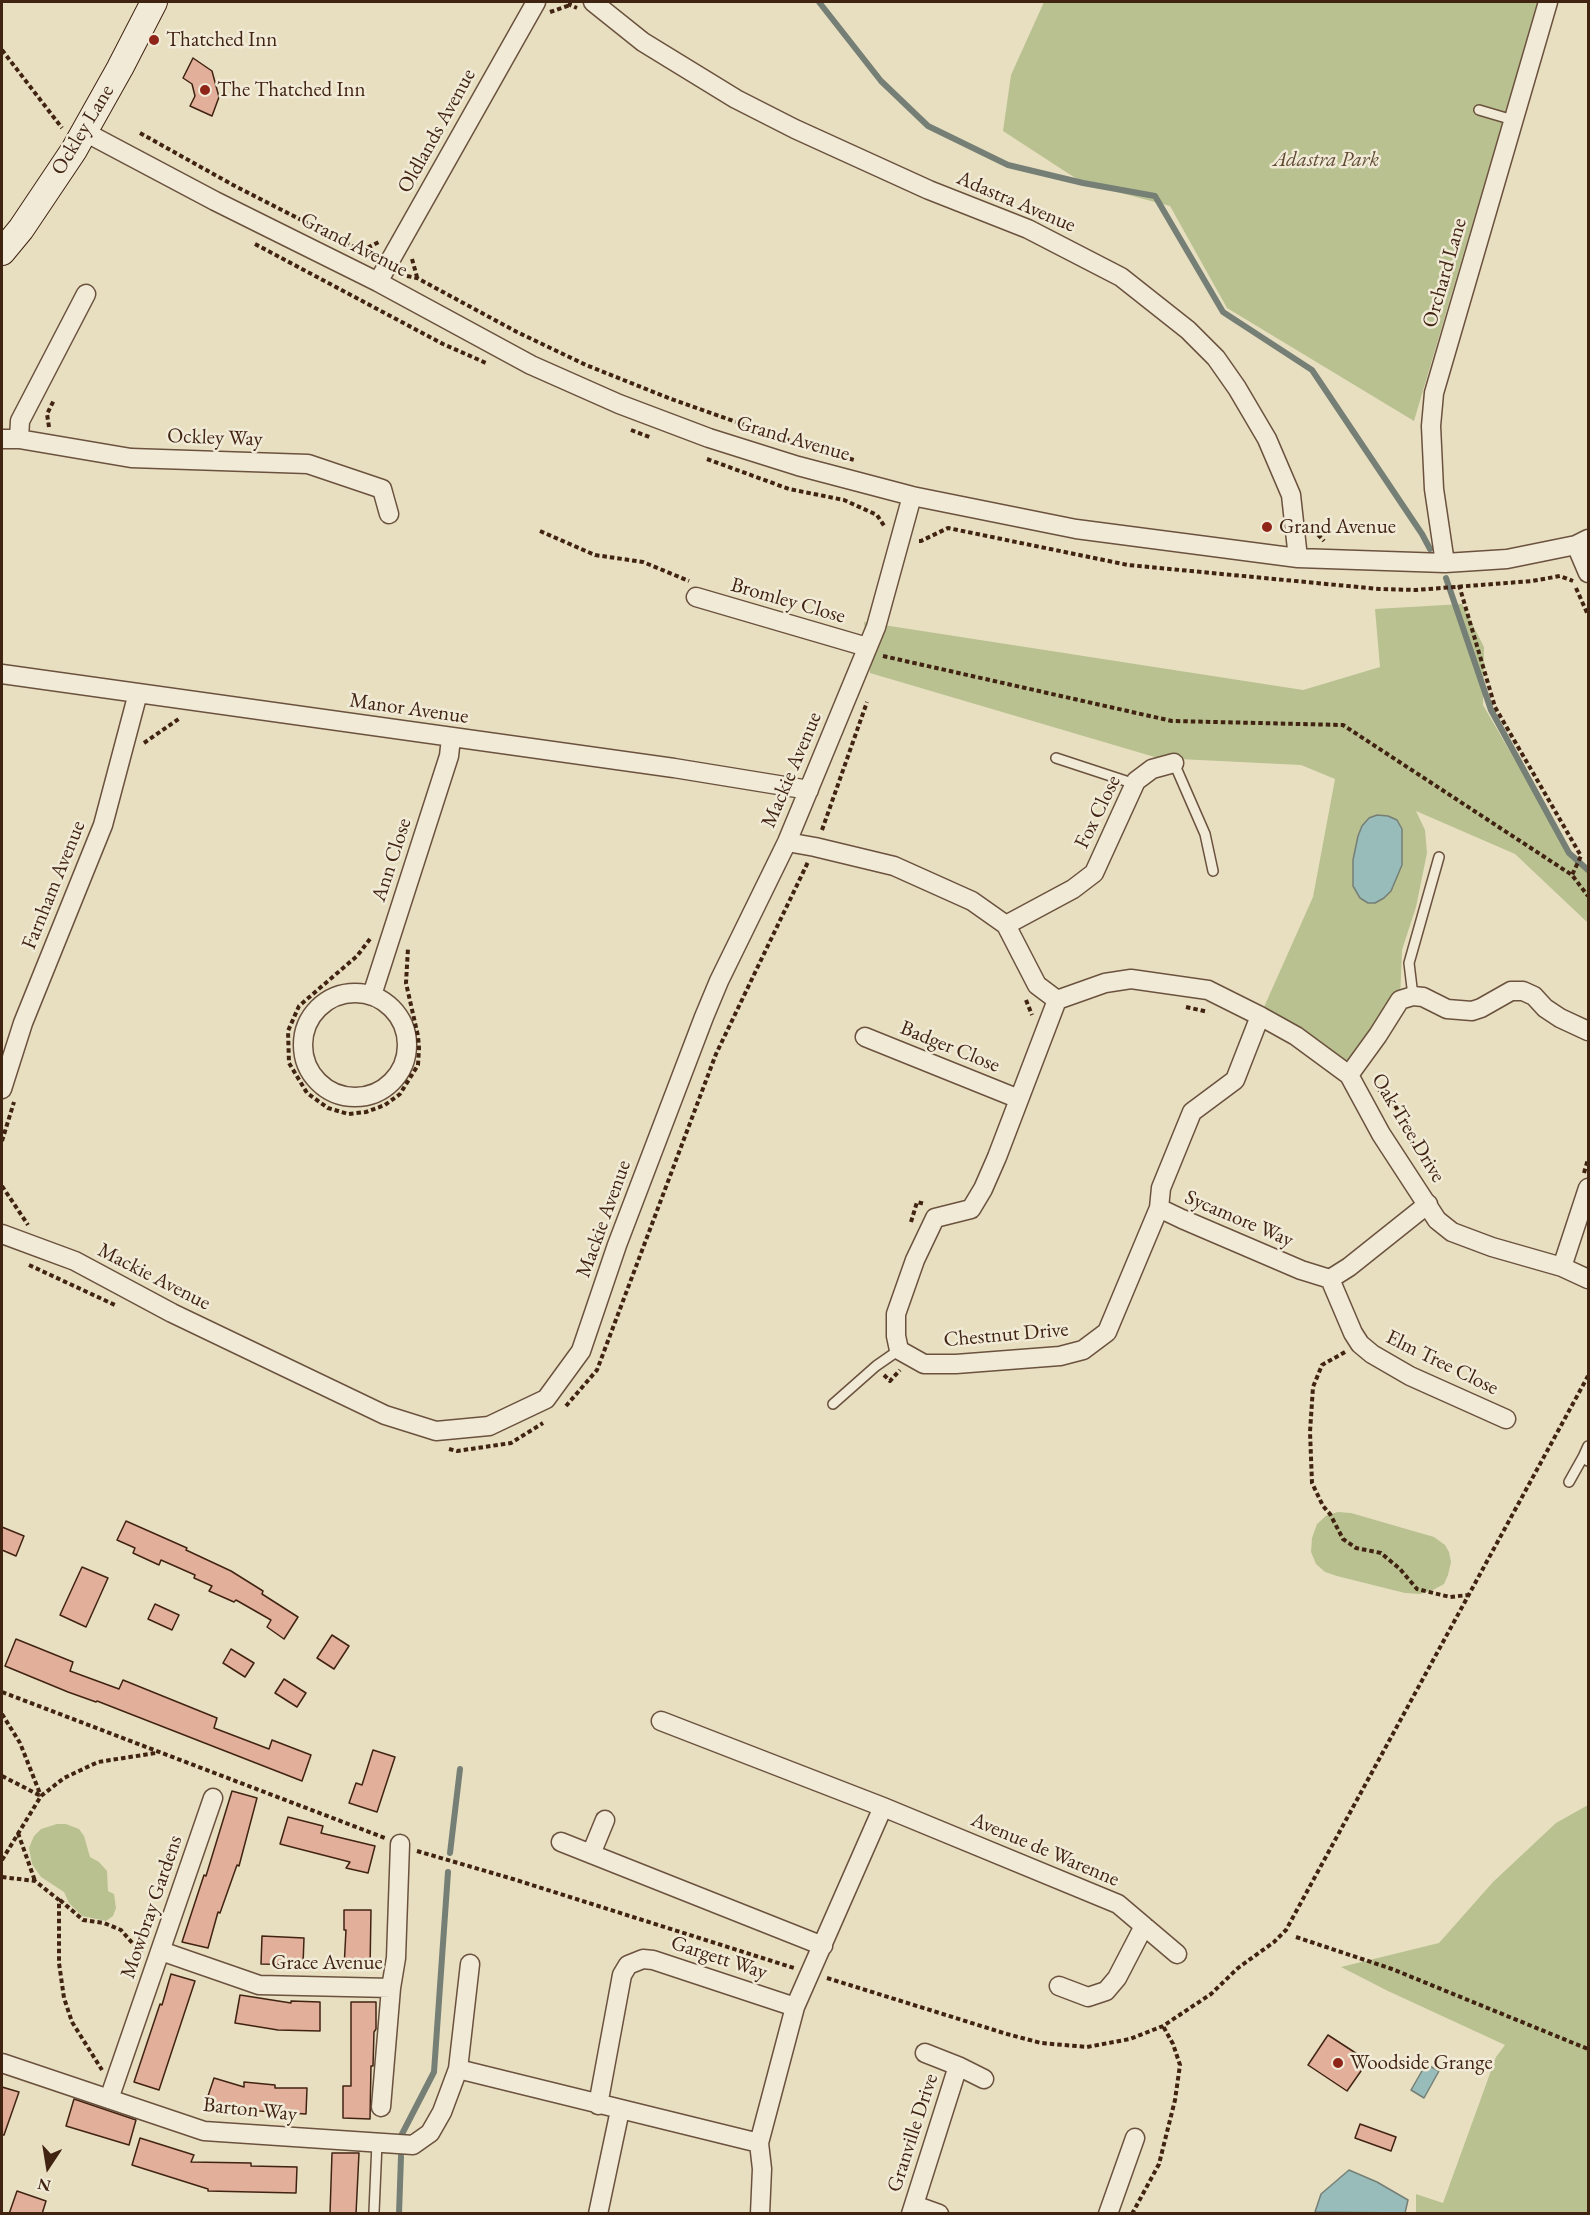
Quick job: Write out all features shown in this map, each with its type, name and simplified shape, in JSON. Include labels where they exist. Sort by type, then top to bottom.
[{"type":"street","name":"Ockley Lane","points":[[2,252],[21,229],[74,150],[154,2]]},
{"type":"street","name":"Oldlands Avenue","points":[[382,274],[536,2]]},
{"type":"street","name":"Orchard Lane","points":[[1445,563],[1434,489],[1431,426],[1434,393],[1548,2]]},
{"type":"street","name":"Adastra Avenue","points":[[589,8],[736,99],[795,129],[929,190],[1028,229],[1121,277],[1188,330],[1216,358],[1237,388],[1268,439],[1291,495],[1298,558]]},
{"type":"street","name":"Grand Avenue","points":[[83,131],[215,201],[382,274],[531,365],[619,404],[709,438],[765,456],[912,496],[1076,529],[1298,558],[1445,563],[1507,559],[1582,542]]},
{"type":"street","name":"Ockley Way","points":[[86,294],[10,439],[131,458],[308,464],[382,489],[389,514]]},
{"type":"street","name":"Mackie Avenue","points":[[2,1234],[75,1261],[172,1313],[385,1415],[436,1431],[489,1426],[546,1399],[581,1351],[617,1245],[719,981],[787,842],[874,651],[876,627],[912,496]]},
{"type":"street","points":[[1581,578],[1582,542]]},
{"type":"street","name":"Bromley Close","points":[[696,597],[874,651]]},
{"type":"street","name":"Manor Avenue","points":[[2,674],[674,768],[809,790]]},
{"type":"street","name":"Farnham Avenue","points":[[2,1089],[23,1023],[103,825],[138,693]]},
{"type":"street","name":"Ann Close","points":[[372,995],[449,756],[451,738]]},
{"type":"street","name":"Fox Close","points":[[1006,925],[1073,889],[1094,873],[1136,781],[1152,769],[1174,764]]},
{"type":"street","points":[[787,842],[813,856],[894,866],[972,901],[1006,925],[1037,986],[1053,1008]]},
{"type":"street","name":"Oak Tree Drive","points":[[1053,1008],[1105,983],[1131,979],[1208,990],[1260,1016],[1296,1036],[1349,1075],[1381,1134],[1437,1220],[1452,1232],[1492,1247],[1562,1267],[1588,1279]]},
{"type":"street","points":[[1349,1075],[1400,1000],[1413,996],[1424,997],[1447,1009],[1472,1011],[1510,991],[1522,991],[1534,996],[1545,1008],[1560,1018],[1588,1031]]},
{"type":"street","points":[[355,992],[372,995],[387,1003],[400,1016],[407,1033],[408,1051],[402,1068],[392,1083],[376,1093],[359,1097],[341,1096],[325,1088],[313,1076],[305,1061],[302,1045],[305,1029],[312,1014],[324,1002],[339,994],[355,992]]},
{"type":"street","name":"Badger Close","points":[[901,1359],[896,1336],[896,1314],[915,1260],[935,1218],[971,1209],[997,1157],[1053,1008]]},
{"type":"street","name":"Sycamore Way","points":[[1260,1016],[1235,1080],[1192,1112],[1161,1188],[1159,1208],[1301,1270],[1330,1279]]},
{"type":"street","name":"Badger Close","points":[[865,1036],[1019,1099]]},
{"type":"street","points":[[1562,1267],[1588,1188]]},
{"type":"street","points":[[1330,1279],[1349,1267],[1428,1204]]},
{"type":"street","name":"Chestnut Drive","points":[[901,1359],[924,1364],[956,1364],[1060,1356],[1083,1350],[1107,1332],[1159,1208]]},
{"type":"street","name":"Elm Tree Close","points":[[1330,1279],[1360,1344],[1372,1354],[1410,1376],[1506,1419]]},
{"type":"street","name":"Avenue de Warenne","points":[[661,1721],[883,1807],[1118,1904],[1177,1954]]},
{"type":"street","name":"Mowbray Gardens","points":[[111,2093],[213,1798]]},
{"type":"street","points":[[760,2214],[762,2169],[759,2144],[795,2007],[883,1807]]},
{"type":"street","points":[[591,1854],[604,1820]]},
{"type":"street","points":[[561,1842],[823,1946]]},
{"type":"street","name":"Grace Avenue","points":[[158,1960],[259,1985],[391,1988],[396,1958],[400,1844]]},
{"type":"street","points":[[1059,1986],[1088,1997],[1106,1991],[1117,1978],[1144,1926]]},
{"type":"street","name":"Gargett Way","points":[[598,2105],[622,1975],[628,1965],[643,1959],[653,1960],[795,2007]]},
{"type":"street","name":"Barton Way","points":[[2,2063],[111,2093],[204,2131],[413,2145],[430,2133],[442,2112],[458,2069],[470,1964]]},
{"type":"street","points":[[381,2107],[391,1988]]},
{"type":"street","points":[[925,2053],[984,2079]]},
{"type":"street","name":"Granville Drive","points":[[913,2209],[958,2066]]},
{"type":"street","points":[[458,2069],[759,2144]]},
{"type":"street","points":[[598,2214],[620,2110]]},
{"type":"street","points":[[1108,2214],[1136,2138]]},
{"type":"street","points":[[913,2209],[939,2214]]},
{"type":"lane","points":[[1479,111],[1513,120]]},
{"type":"lane","points":[[1056,758],[1135,784]]},
{"type":"lane","points":[[1174,764],[1205,834],[1213,871]]},
{"type":"lane","points":[[1413,996],[1409,963],[1439,857]]},
{"type":"lane","points":[[833,1404],[876,1366],[901,1359]]},
{"type":"lane","points":[[1569,1482],[1586,1459],[1588,1446]]},
{"type":"lane","points":[[374,2212],[376,2143]]},
{"type":"path","points":[[570,2],[570,5],[589,8]]},
{"type":"path","points":[[2,50],[65,132],[83,131]]},
{"type":"path","points":[[140,134],[339,239],[382,274],[401,274],[417,278],[517,332],[585,365],[671,399],[779,437],[857,461]]},
{"type":"path","points":[[50,433],[48,414],[56,394]]},
{"type":"path","points":[[917,548],[921,541]]},
{"type":"path","points":[[1416,590],[1532,581],[1560,576],[1581,578],[1588,615]]},
{"type":"path","points":[[1459,586],[1495,707],[1581,856],[1572,875]]},
{"type":"path","points":[[874,651],[879,665]]},
{"type":"path","points":[[874,651],[1172,721],[1343,725],[1572,875],[1588,896]]},
{"type":"path","points":[[562,1410],[597,1370],[716,1054],[813,856],[869,694]]},
{"type":"path","points":[[1024,994],[1032,1016],[1053,1008]]},
{"type":"path","points":[[1184,1007],[1217,1014]]},
{"type":"path","points":[[1371,1082],[1396,1107],[1415,1151]]},
{"type":"path","points":[[2,1186],[32,1231]]},
{"type":"path","points":[[910,1225],[917,1202],[928,1204]]},
{"type":"path","points":[[26,1264],[123,1309]]},
{"type":"path","points":[[1360,1344],[1322,1365],[1313,1387],[1310,1432],[1312,1483],[1343,1539],[1356,1548],[1381,1553],[1400,1569],[1416,1589],[1450,1597],[1468,1595]]},
{"type":"path","points":[[876,1366],[890,1381],[901,1359]]},
{"type":"path","points":[[2,1692],[409,1849],[513,1879],[1006,2034],[1041,2043],[1087,2047],[1130,2039],[1163,2026],[1210,1994],[1238,1968],[1274,1942],[1286,1930],[1588,1376]]},
{"type":"path","points":[[447,1449],[457,1451],[511,1443],[545,1421]]},
{"type":"path","points":[[2,1714],[20,1743],[41,1796]]},
{"type":"path","points":[[2,1860],[41,1796],[64,1778],[98,1762],[157,1753]]},
{"type":"path","points":[[2,1776],[41,1796]]},
{"type":"path","points":[[18,1833],[35,1881]]},
{"type":"path","points":[[2,1877],[35,1881],[82,1920],[104,1923],[121,1930],[158,1960]]},
{"type":"path","points":[[59,1900],[59,1964],[63,1998],[72,2022],[111,2093]]},
{"type":"path","points":[[1296,1937],[1392,1970],[1588,2049]]},
{"type":"path","points":[[1132,2214],[1159,2164],[1175,2100],[1180,2065],[1173,2044],[1163,2026]]},
{"type":"green space","name":"Adastra Park","points":[[1044,2],[1538,2],[1414,421],[1227,308],[1170,206],[1083,183],[1003,131],[1011,75]]},
{"type":"green space","points":[[1462,604],[1484,647],[1483,705],[1569,853],[1588,870],[1588,923],[1515,854],[1416,811],[1425,830],[1427,853],[1416,907],[1402,950],[1400,1000],[1349,1075],[1260,1016],[1313,897],[1335,779],[1301,765],[1158,758],[870,673],[864,622],[1303,690],[1380,667],[1375,609]]},
{"type":"green space","points":[[1338,1512],[1351,1513],[1434,1537],[1445,1545],[1449,1552],[1451,1562],[1444,1584],[1420,1594],[1405,1593],[1325,1572],[1316,1564],[1311,1552],[1312,1538],[1317,1524],[1327,1515]]},
{"type":"green space","points":[[1588,1805],[1588,2213],[1416,2213],[1416,2194],[1443,2203],[1496,2057],[1505,2045],[1341,1967],[1439,1943],[1493,1882],[1556,1823]]},
{"type":"green space","points":[[66,1824],[79,1829],[84,1836],[90,1857],[99,1862],[107,1871],[108,1891],[114,1894],[116,1908],[113,1916],[106,1921],[82,1916],[69,1903],[64,1892],[41,1877],[32,1864],[29,1848],[34,1836],[41,1829]]},
{"type":"water","points":[[1377,815],[1397,820],[1402,829],[1402,865],[1391,891],[1375,903],[1368,903],[1360,898],[1353,886],[1353,860],[1362,826],[1369,818]]},
{"type":"water","points":[[1426,2064],[1439,2071],[1424,2098],[1411,2090]]},
{"type":"water","points":[[1349,2170],[1377,2182],[1408,2200],[1405,2213],[1315,2212],[1321,2194]]},
{"type":"building","name":"The Thatched Inn","points":[[193,58],[212,71],[219,97],[212,116],[190,106],[195,96],[192,84],[183,78]]},
{"type":"building","points":[[126,1521],[187,1548],[186,1550],[231,1571],[298,1617],[284,1639],[267,1627],[271,1620],[236,1600],[234,1602],[209,1591],[212,1586],[194,1578],[195,1575],[161,1560],[159,1565],[133,1553],[135,1548],[117,1540]]},
{"type":"building","points":[[2,1527],[24,1536],[16,1556],[2,1550]]},
{"type":"building","points":[[82,1567],[108,1578],[86,1627],[60,1615]]},
{"type":"building","points":[[155,1604],[179,1615],[172,1630],[148,1619]]},
{"type":"building","points":[[332,1635],[349,1646],[334,1669],[317,1658]]},
{"type":"building","points":[[16,1639],[73,1662],[70,1671],[119,1689],[123,1680],[217,1718],[214,1728],[269,1749],[272,1740],[311,1755],[302,1781],[5,1666]]},
{"type":"building","points":[[231,1649],[254,1663],[245,1677],[223,1663]]},
{"type":"building","points":[[284,1679],[306,1693],[297,1707],[275,1693]]},
{"type":"building","points":[[373,1750],[395,1757],[377,1812],[349,1803],[356,1783],[362,1785]]},
{"type":"building","points":[[232,1791],[257,1798],[239,1866],[237,1865],[220,1913],[218,1912],[208,1948],[182,1942],[204,1875],[206,1876]]},
{"type":"building","points":[[288,1817],[323,1826],[321,1833],[375,1846],[368,1873],[346,1868],[350,1862],[280,1844]]},
{"type":"building","points":[[344,1910],[371,1910],[370,1970],[344,1968],[346,1930],[344,1930]]},
{"type":"building","points":[[262,1936],[304,1938],[303,1965],[261,1964]]},
{"type":"building","points":[[171,1974],[195,1981],[159,2090],[134,2082]]},
{"type":"building","points":[[240,1995],[291,2003],[291,2001],[320,2002],[320,2031],[278,2030],[235,2023]]},
{"type":"building","points":[[351,2002],[376,2002],[370,2119],[343,2118],[343,2086],[351,2086]]},
{"type":"building","name":"Woodside Grange","points":[[1328,2035],[1368,2061],[1347,2091],[1308,2065]]},
{"type":"building","points":[[214,2078],[244,2087],[244,2082],[275,2085],[275,2088],[307,2088],[306,2114],[228,2109],[206,2102]]},
{"type":"building","points":[[2,2087],[19,2092],[4,2135],[2,2135]]},
{"type":"building","points":[[74,2099],[136,2120],[129,2145],[66,2126]]},
{"type":"building","points":[[1360,2124],[1396,2137],[1391,2151],[1355,2138]]},
{"type":"building","points":[[140,2138],[194,2155],[191,2162],[251,2163],[251,2166],[297,2167],[296,2193],[208,2191],[208,2189],[132,2165]]},
{"type":"building","points":[[332,2153],[359,2153],[356,2214],[330,2214]]},
{"type":"building","points":[[17,2191],[46,2201],[42,2214],[9,2214]]},
{"type":"waterway","points":[[819,2],[881,81],[928,126],[1008,165],[1083,183],[1155,196],[1223,312],[1312,370],[1430,549]]},
{"type":"waterway","points":[[1446,578],[1491,710],[1569,853],[1588,870]]},
{"type":"waterway","points":[[450,1853],[460,1769]]},
{"type":"waterway","points":[[402,2134],[434,2072],[448,1872]]},
{"type":"waterway","points":[[399,2214],[401,2156]]},
{"type":"place","name":"Thatched Inn","points":[[154,40]]},
{"type":"place","name":"The Thatched Inn","points":[[205,90]]},
{"type":"place","name":"Grand Avenue","points":[[1267,527]]},
{"type":"place","name":"Woodside Grange","points":[[1338,2063]]}]
